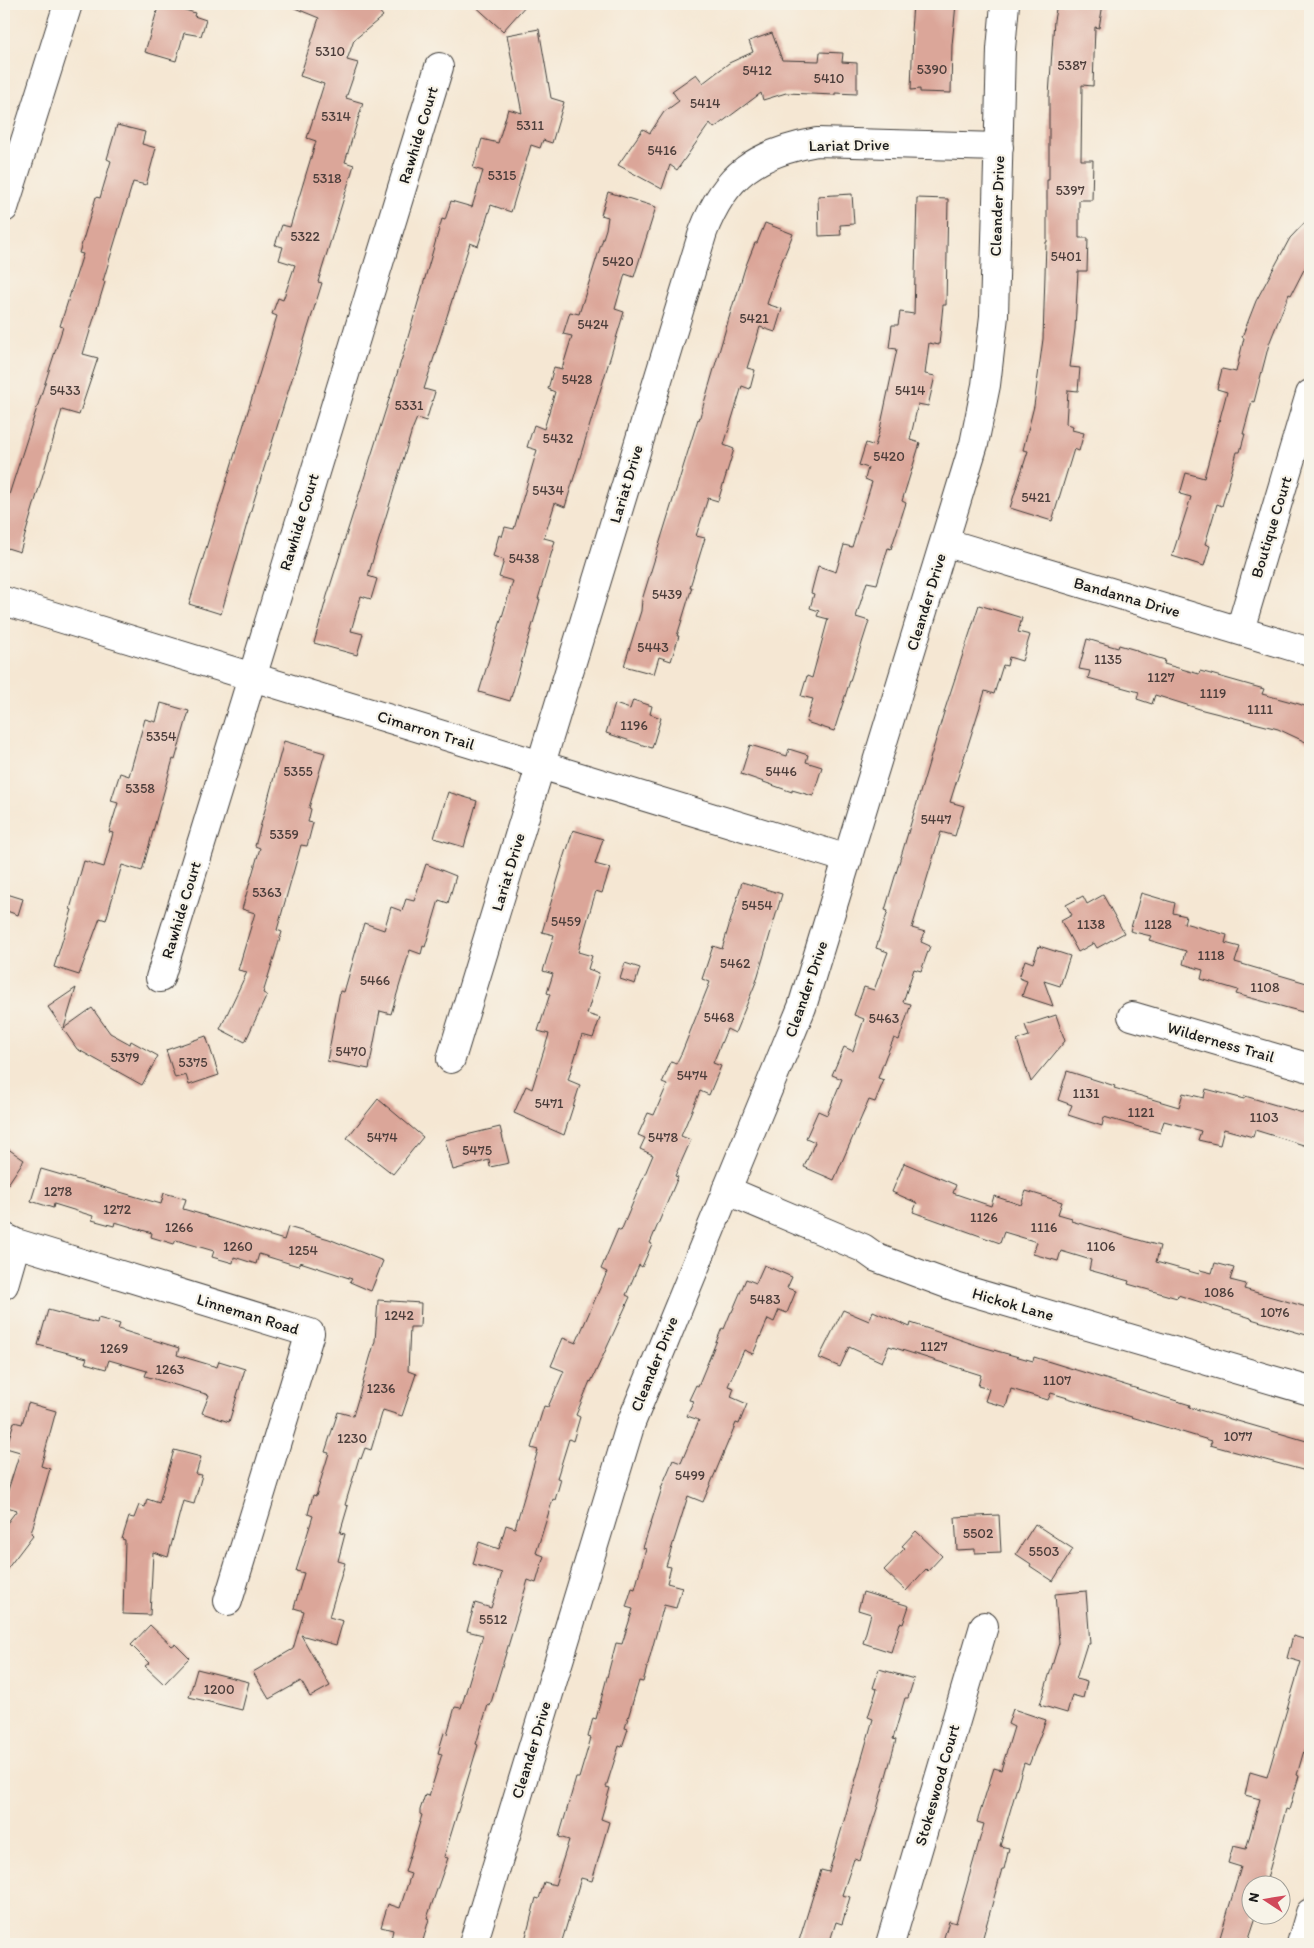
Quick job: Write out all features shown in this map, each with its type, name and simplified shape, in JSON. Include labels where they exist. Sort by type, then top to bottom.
[{"type":"street","points":[[4,208],[68,4]]},
{"type":"street","name":"Cleander Drive","points":[[473,1944],[631,1423],[802,1006],[974,444],[986,386],[994,316],[1001,49],[1005,4]]},
{"type":"street","name":"Rawhide Court","points":[[160,978],[439,67]]},
{"type":"street","name":"Lariat Drive","points":[[451,1059],[703,232],[719,197],[746,169],[770,154],[788,147],[817,142],[999,147]]},
{"type":"street","name":"Boutique Court","points":[[1240,630],[1310,394]]},
{"type":"street","name":"Bandanna Drive","points":[[944,542],[1310,652]]},
{"type":"street","name":"Cimarron Trail","points":[[4,601],[848,859]]},
{"type":"street","name":"Wilderness Trail","points":[[1132,1016],[1310,1068]]},
{"type":"street","name":"Hickok Lane","points":[[726,1190],[863,1248],[877,1258],[955,1287],[1310,1391]]},
{"type":"street","points":[[4,1285],[10,1240]]},
{"type":"street","name":"Linneman Road","points":[[10,1240],[310,1333],[228,1601]]},
{"type":"street","name":"Stokeswood Court","points":[[890,1944],[984,1626]]},
{"type":"street","points":[[1301,1944],[1310,1912]]},
{"type":"building","points":[[159,4],[195,13],[194,16],[206,20],[201,36],[184,33],[176,61],[145,52]]},
{"type":"building","points":[[285,4],[373,4],[383,16],[354,40],[347,60],[358,63],[346,98],[363,103],[345,162],[354,165],[318,282],[322,283],[251,510],[221,614],[189,604],[277,316],[272,314],[278,298],[283,300],[295,265],[279,260],[283,247],[275,245],[282,225],[290,227],[316,141],[307,138],[324,84],[300,76],[319,18]]},
{"type":"building","points":[[473,4],[527,4],[503,31]]},
{"type":"building","points":[[913,4],[956,4],[952,45],[951,93],[920,92],[920,89],[911,90]]},
{"type":"building","points":[[1057,4],[1103,4],[1099,28],[1095,27],[1093,86],[1082,85],[1081,160],[1093,160],[1092,200],[1079,200],[1079,238],[1088,238],[1087,271],[1078,271],[1075,329],[1070,367],[1080,368],[1078,391],[1068,390],[1066,424],[1073,426],[1072,430],[1084,433],[1079,451],[1074,449],[1052,521],[1010,508],[1028,451],[1023,450],[1034,406],[1043,339],[1047,242],[1047,180],[1049,180],[1049,96],[1054,20]]},
{"type":"building","points":[[539,29],[551,98],[564,102],[552,143],[543,140],[540,148],[531,145],[511,212],[491,205],[478,246],[470,243],[424,389],[435,392],[426,421],[417,418],[412,430],[368,576],[377,579],[371,599],[361,596],[351,631],[363,634],[357,655],[314,643],[402,358],[442,219],[445,220],[451,201],[472,207],[483,171],[473,168],[482,139],[498,143],[508,109],[522,113],[507,35]]},
{"type":"building","points":[[772,33],[782,60],[819,61],[820,52],[843,53],[842,62],[857,63],[857,94],[786,93],[763,100],[761,93],[714,128],[710,123],[677,170],[670,165],[662,189],[618,165],[643,129],[650,133],[664,112],[679,101],[672,91],[696,74],[703,83],[729,63],[753,52],[749,41]]},
{"type":"building","points":[[117,125],[145,132],[142,144],[156,148],[146,185],[133,182],[103,281],[105,282],[83,354],[98,358],[79,415],[62,410],[20,552],[4,547],[4,503],[6,504],[63,327],[60,326],[83,254],[79,253],[96,197],[100,198],[111,161],[107,159]]},
{"type":"building","points":[[608,192],[656,207],[634,277],[625,274],[615,309],[624,312],[565,507],[555,503],[544,538],[555,541],[510,701],[479,692],[513,581],[499,577],[504,560],[493,556],[499,535],[502,537],[505,527],[514,529],[537,450],[527,447],[534,425],[544,429],[555,392],[548,389],[554,367],[562,369],[572,336],[563,334],[570,312],[579,314],[606,229],[608,217],[601,215]]},
{"type":"building","points":[[852,194],[854,224],[840,225],[841,235],[819,236],[818,196]]},
{"type":"building","points":[[917,198],[948,199],[946,305],[943,305],[939,345],[929,343],[925,374],[935,376],[928,406],[918,404],[910,440],[920,443],[902,501],[906,503],[891,549],[888,548],[877,584],[867,582],[856,617],[869,621],[834,731],[806,722],[813,699],[801,696],[807,676],[812,678],[828,619],[817,616],[819,611],[810,608],[814,594],[811,593],[818,566],[836,572],[844,545],[852,547],[872,482],[865,479],[868,468],[859,465],[866,443],[875,446],[880,429],[897,349],[889,348],[892,325],[898,325],[900,312],[914,314]]},
{"type":"building","points":[[1310,217],[1310,258],[1291,295],[1289,294],[1269,344],[1254,402],[1252,401],[1243,434],[1245,434],[1240,452],[1237,452],[1222,506],[1217,504],[1205,544],[1210,546],[1204,566],[1172,556],[1191,497],[1180,494],[1186,473],[1204,478],[1227,392],[1217,389],[1222,369],[1236,372],[1244,338],[1242,337],[1256,301],[1290,238]]},
{"type":"building","points":[[765,223],[793,234],[775,278],[767,304],[782,309],[775,332],[760,327],[747,368],[755,370],[750,389],[742,386],[724,445],[734,449],[718,501],[708,498],[696,536],[705,538],[677,636],[679,636],[671,661],[659,657],[654,674],[624,666],[641,611],[642,600],[699,420],[734,301],[745,268]]},
{"type":"building","points":[[979,605],[1022,618],[1018,632],[1030,635],[1022,661],[1009,657],[1007,666],[1003,665],[994,694],[985,691],[950,802],[964,806],[955,836],[941,832],[912,928],[925,932],[921,942],[930,946],[921,971],[914,969],[903,1002],[911,1004],[899,1040],[894,1038],[886,1056],[878,1078],[884,1080],[875,1102],[869,1100],[834,1180],[804,1167],[815,1142],[806,1138],[818,1111],[827,1115],[842,1079],[832,1075],[844,1047],[853,1051],[864,1019],[854,1015],[864,987],[874,990],[888,952],[876,948],[888,911],[885,910],[945,709]]},
{"type":"building","points":[[1087,639],[1118,648],[1119,645],[1136,650],[1165,660],[1164,664],[1199,674],[1200,671],[1264,689],[1262,694],[1310,708],[1310,744],[1278,729],[1203,710],[1155,695],[1152,704],[1137,699],[1139,692],[1088,678],[1090,671],[1079,669]]},
{"type":"building","points":[[633,700],[652,706],[650,714],[661,718],[652,748],[606,733],[615,704],[630,709]]},
{"type":"building","points":[[161,703],[189,711],[175,760],[173,759],[142,871],[122,865],[106,920],[100,918],[79,975],[54,967],[72,910],[70,909],[84,861],[104,867],[113,833],[109,832],[118,803],[111,801],[120,773],[129,776],[145,719],[156,722]]},
{"type":"building","points":[[284,741],[325,753],[309,808],[311,809],[308,822],[313,823],[307,846],[301,845],[277,930],[282,932],[263,993],[267,995],[245,1042],[220,1029],[247,972],[238,970],[255,913],[242,909],[260,848],[255,846]]},
{"type":"building","points":[[750,745],[787,756],[789,749],[808,755],[806,762],[822,767],[813,796],[792,790],[792,792],[741,774]]},
{"type":"building","points":[[448,792],[477,801],[464,847],[434,838]]},
{"type":"building","points":[[573,830],[603,839],[595,864],[610,868],[602,893],[596,891],[578,952],[592,956],[588,969],[599,973],[587,1014],[600,1018],[593,1038],[582,1035],[568,1080],[580,1085],[564,1135],[514,1113],[526,1086],[532,1089],[549,1034],[538,1031],[550,994],[547,993],[553,974],[543,971],[554,935],[542,932]]},
{"type":"building","points":[[426,864],[456,876],[448,903],[439,900],[425,947],[423,946],[421,954],[410,950],[391,1014],[380,1011],[369,1069],[327,1061],[340,991],[344,992],[364,923],[384,930],[391,907],[402,911],[406,899],[414,901]]},
{"type":"building","points":[[742,882],[782,894],[756,982],[735,1033],[727,1029],[713,1063],[721,1066],[709,1095],[700,1091],[681,1136],[691,1140],[675,1176],[678,1177],[642,1267],[639,1265],[626,1295],[630,1297],[576,1415],[580,1417],[573,1441],[569,1439],[557,1478],[561,1479],[555,1500],[553,1499],[536,1553],[544,1556],[536,1583],[528,1580],[490,1706],[488,1705],[476,1744],[478,1745],[444,1857],[448,1858],[427,1918],[429,1919],[422,1944],[409,1944],[391,1939],[393,1930],[381,1927],[388,1904],[400,1908],[411,1874],[405,1872],[422,1815],[420,1810],[425,1795],[429,1796],[442,1754],[438,1753],[444,1733],[447,1734],[455,1707],[461,1708],[483,1635],[467,1631],[475,1603],[491,1608],[502,1573],[473,1564],[479,1542],[499,1549],[506,1525],[515,1528],[538,1450],[531,1448],[544,1406],[548,1407],[564,1371],[551,1366],[563,1338],[576,1343],[607,1272],[601,1269],[618,1229],[621,1231],[653,1155],[640,1149],[645,1138],[638,1135],[648,1113],[654,1115],[667,1085],[662,1083],[671,1062],[676,1064],[682,1052],[710,982],[702,979],[713,946],[722,949]]},
{"type":"building","points":[[1141,893],[1175,903],[1173,913],[1186,916],[1184,923],[1227,935],[1225,943],[1240,947],[1235,962],[1310,984],[1310,1014],[1236,994],[1238,990],[1201,979],[1203,970],[1183,964],[1186,951],[1149,940],[1151,936],[1130,931]]},
{"type":"building","points":[[7,894],[23,899],[18,915],[4,910]]},
{"type":"building","points":[[1103,895],[1124,933],[1097,948],[1094,943],[1078,952],[1061,921],[1072,915],[1066,905],[1083,896],[1087,904]]},
{"type":"building","points":[[1039,946],[1070,956],[1060,986],[1044,981],[1053,1006],[1022,996],[1027,981],[1019,978],[1025,960],[1033,963]]},
{"type":"building","points":[[625,963],[640,968],[635,984],[620,979]]},
{"type":"building","points":[[76,988],[64,1028],[92,1008],[110,1033],[130,1044],[131,1041],[158,1056],[142,1085],[77,1049],[48,1007]]},
{"type":"building","points":[[1056,1015],[1065,1041],[1031,1082],[1017,1040],[1029,1036],[1025,1025]]},
{"type":"building","points":[[206,1036],[219,1075],[189,1085],[186,1075],[175,1078],[166,1050]]},
{"type":"building","points":[[1067,1071],[1115,1086],[1114,1088],[1179,1107],[1183,1093],[1204,1098],[1206,1089],[1244,1099],[1245,1096],[1310,1115],[1310,1147],[1255,1130],[1253,1137],[1224,1129],[1220,1145],[1198,1140],[1201,1131],[1164,1121],[1160,1133],[1104,1117],[1102,1126],[1068,1115],[1072,1105],[1058,1100]]},
{"type":"building","points":[[378,1099],[423,1137],[393,1174],[347,1138]]},
{"type":"building","points":[[500,1127],[509,1163],[490,1167],[489,1160],[453,1170],[445,1140]]},
{"type":"building","points":[[4,1146],[24,1160],[4,1190]]},
{"type":"building","points":[[904,1163],[956,1185],[953,1193],[991,1206],[994,1196],[1021,1205],[1026,1191],[1062,1202],[1058,1214],[1072,1218],[1071,1221],[1160,1246],[1156,1262],[1199,1274],[1200,1270],[1212,1273],[1215,1263],[1234,1268],[1230,1280],[1246,1284],[1244,1289],[1310,1308],[1310,1336],[1178,1295],[1177,1298],[1128,1284],[1129,1281],[1089,1270],[1091,1260],[1061,1251],[1058,1261],[1033,1254],[1037,1242],[1004,1232],[1000,1243],[913,1212],[917,1203],[892,1192]]},
{"type":"building","points":[[41,1169],[161,1204],[164,1193],[186,1199],[183,1209],[207,1217],[284,1240],[288,1227],[329,1239],[383,1261],[371,1291],[350,1282],[352,1279],[300,1262],[298,1266],[259,1254],[256,1264],[234,1257],[233,1263],[212,1257],[214,1251],[176,1240],[174,1244],[151,1237],[152,1233],[115,1222],[114,1226],[92,1220],[93,1216],[54,1204],[53,1208],[31,1201]]},
{"type":"building","points":[[764,1265],[792,1277],[787,1288],[796,1291],[787,1313],[779,1310],[774,1322],[768,1319],[753,1354],[744,1350],[728,1386],[734,1388],[731,1397],[747,1404],[739,1424],[736,1423],[703,1502],[688,1496],[666,1566],[671,1567],[667,1583],[682,1587],[676,1608],[664,1605],[643,1682],[639,1681],[625,1728],[628,1729],[622,1747],[619,1746],[606,1787],[610,1788],[601,1819],[609,1822],[592,1881],[581,1878],[561,1944],[524,1944],[536,1898],[539,1899],[544,1882],[555,1885],[569,1840],[559,1837],[576,1778],[579,1778],[591,1738],[588,1737],[593,1718],[596,1719],[616,1643],[622,1644],[633,1609],[626,1607],[632,1588],[635,1589],[646,1549],[643,1548],[661,1488],[673,1460],[681,1463],[699,1420],[687,1416],[694,1401],[689,1400],[696,1385],[698,1386],[722,1328],[724,1329],[746,1279],[756,1283]]},
{"type":"building","points":[[378,1300],[421,1303],[420,1327],[410,1327],[408,1371],[416,1374],[402,1416],[383,1410],[371,1450],[365,1448],[361,1459],[359,1458],[345,1505],[348,1506],[340,1533],[345,1534],[338,1561],[345,1563],[329,1617],[343,1621],[336,1645],[301,1635],[330,1686],[310,1697],[301,1681],[269,1699],[253,1672],[293,1649],[304,1611],[294,1608],[304,1573],[296,1571],[313,1516],[308,1514],[313,1495],[316,1496],[329,1453],[325,1452],[338,1412],[353,1416],[375,1341]]},
{"type":"building","points":[[48,1310],[97,1323],[98,1318],[120,1324],[118,1329],[179,1348],[177,1355],[217,1367],[219,1361],[245,1369],[229,1422],[202,1413],[209,1395],[145,1376],[147,1371],[109,1360],[106,1369],[85,1363],[87,1358],[38,1345]]},
{"type":"building","points":[[843,1310],[869,1321],[873,1311],[910,1327],[911,1323],[979,1346],[1033,1361],[1034,1357],[1190,1405],[1189,1407],[1310,1442],[1310,1472],[1210,1445],[1212,1441],[1051,1393],[1048,1400],[1011,1389],[1006,1407],[985,1401],[989,1389],[978,1386],[981,1375],[889,1346],[882,1362],[849,1347],[840,1367],[819,1358]]},
{"type":"building","points":[[28,1403],[56,1411],[41,1466],[50,1469],[31,1533],[33,1535],[4,1573],[4,1527],[17,1510],[4,1506],[4,1503],[20,1452],[6,1448],[14,1422],[22,1424]]},
{"type":"building","points":[[174,1450],[201,1457],[196,1474],[202,1475],[194,1504],[183,1501],[168,1557],[153,1552],[150,1615],[123,1614],[125,1540],[122,1539],[129,1517],[134,1518],[139,1505],[145,1507],[147,1499],[159,1503]]},
{"type":"building","points":[[999,1515],[1001,1552],[975,1553],[975,1549],[957,1550],[955,1517]]},
{"type":"building","points":[[1035,1524],[1073,1549],[1053,1581],[1016,1554]]},
{"type":"building","points":[[916,1531],[942,1556],[928,1571],[926,1569],[906,1591],[884,1570],[905,1548],[902,1546]]},
{"type":"building","points":[[1086,1591],[1090,1644],[1087,1644],[1076,1679],[1087,1682],[1083,1698],[1072,1695],[1067,1713],[1040,1705],[1059,1643],[1055,1594]]},
{"type":"building","points":[[863,1592],[909,1606],[903,1624],[900,1623],[891,1652],[863,1643],[871,1614],[858,1610]]},
{"type":"building","points":[[150,1625],[172,1646],[175,1644],[189,1658],[164,1684],[145,1666],[149,1663],[131,1645]]},
{"type":"building","points":[[1293,1636],[1310,1641],[1310,1741],[1307,1740],[1297,1775],[1299,1776],[1289,1810],[1286,1809],[1268,1876],[1242,1876],[1242,1926],[1253,1926],[1247,1944],[1218,1944],[1241,1867],[1228,1863],[1233,1846],[1246,1849],[1260,1799],[1245,1795],[1250,1772],[1267,1777],[1301,1662],[1287,1658]]},
{"type":"building","points":[[197,1669],[249,1682],[242,1710],[189,1697]]},
{"type":"building","points":[[879,1669],[914,1679],[908,1698],[905,1698],[893,1739],[896,1740],[877,1809],[860,1861],[854,1859],[842,1895],[850,1897],[842,1924],[836,1922],[829,1944],[798,1944],[821,1870],[829,1872],[873,1719],[868,1717],[877,1689],[873,1688]]},
{"type":"building","points":[[1013,1709],[1046,1720],[1029,1765],[1024,1763],[1000,1846],[1009,1848],[1004,1869],[1002,1869],[981,1944],[942,1944],[949,1921],[956,1923],[984,1824],[977,1822],[994,1768],[1001,1770],[1014,1727],[1008,1724]]}]
